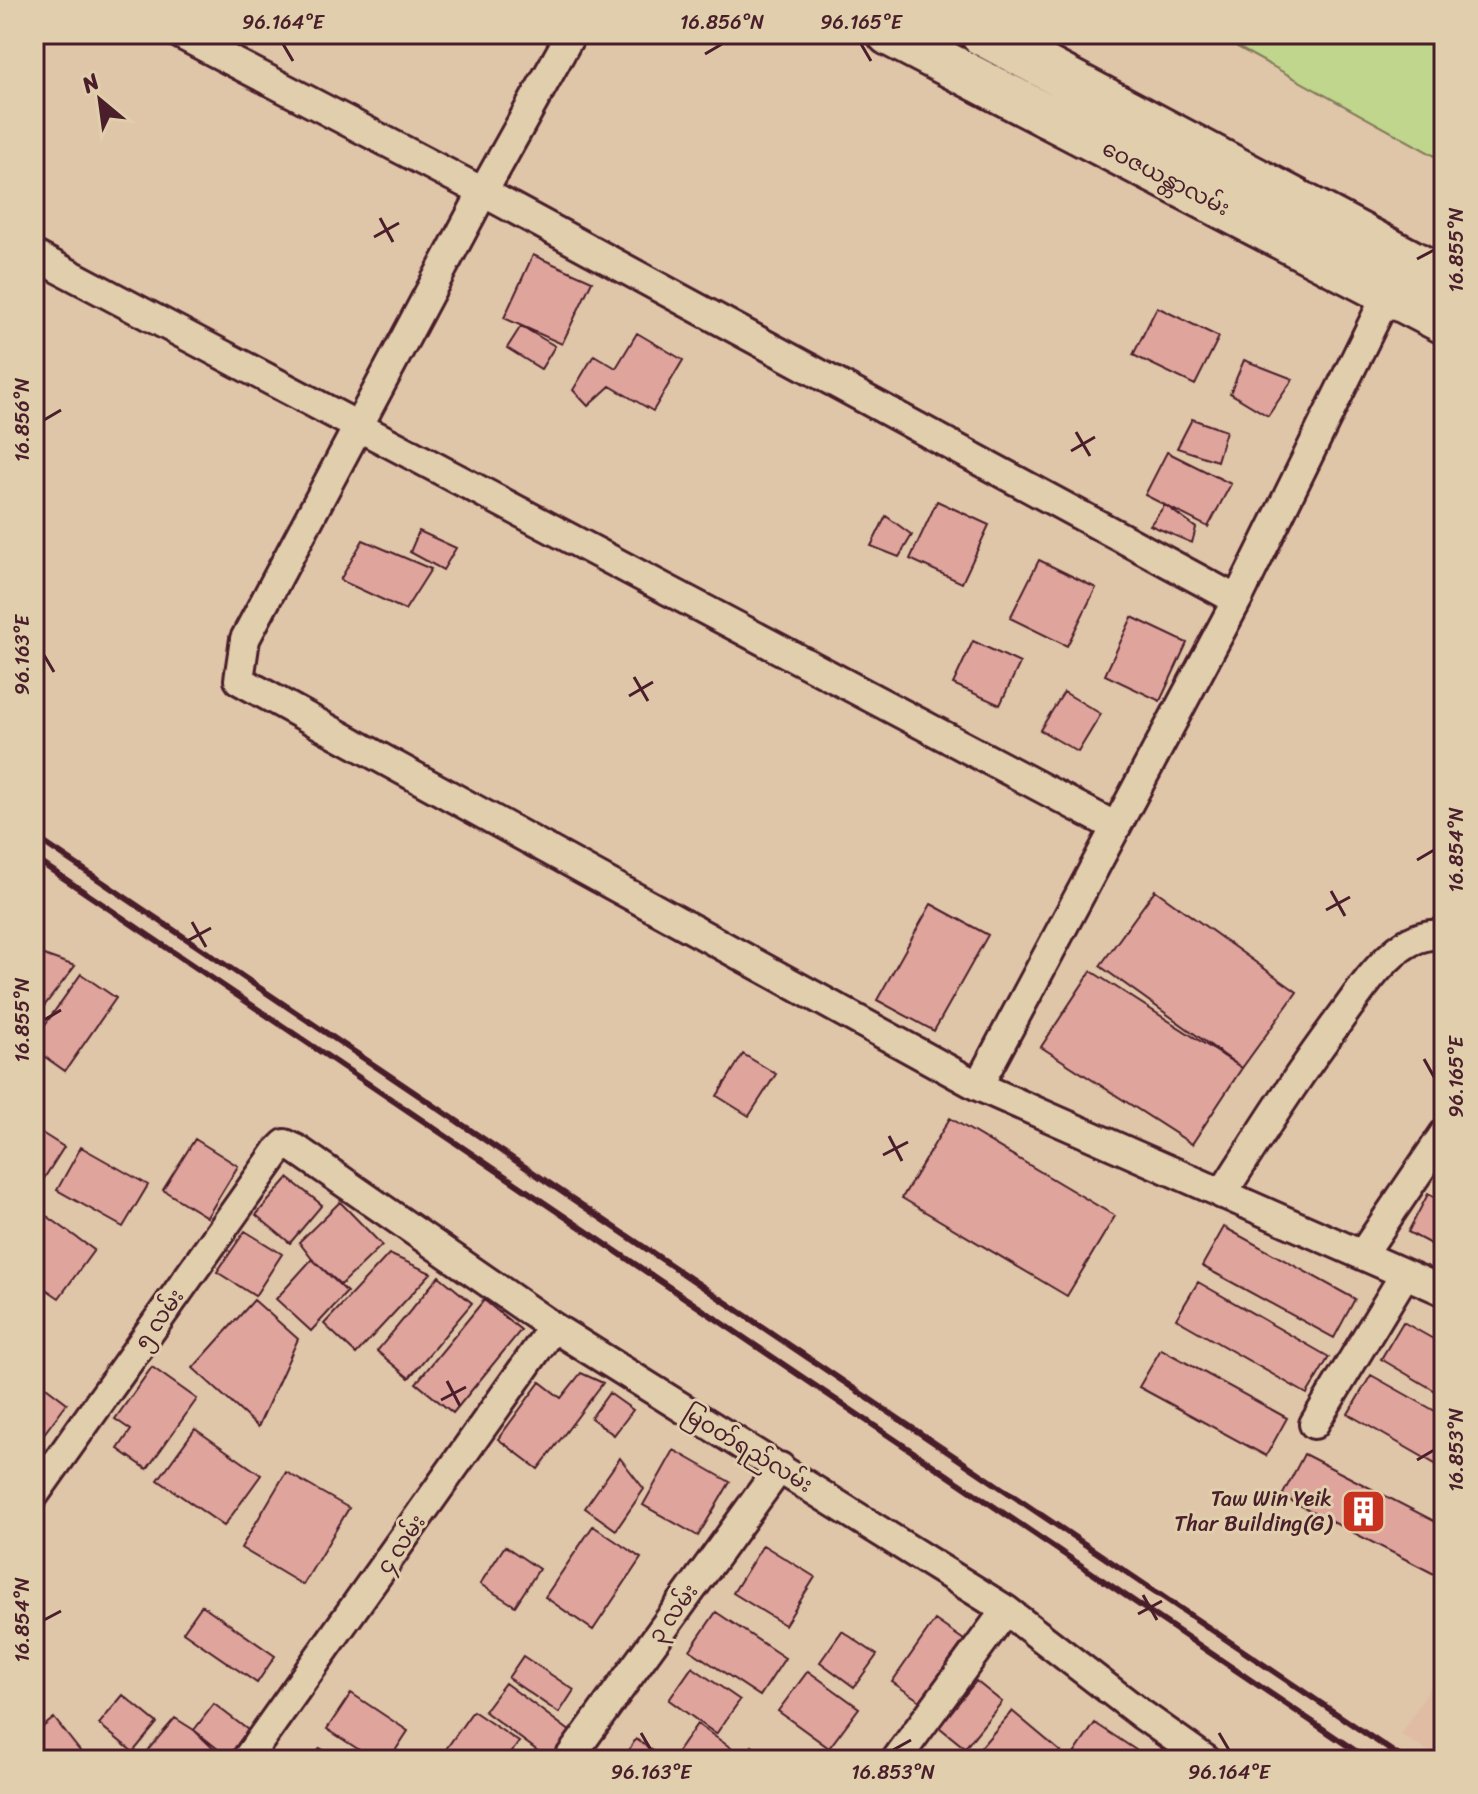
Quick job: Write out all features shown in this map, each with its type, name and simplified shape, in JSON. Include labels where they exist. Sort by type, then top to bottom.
[{"type":"main road","name":"ဝေဇယန္တာလမ်း","points":[[889,34],[1444,322]]},
{"type":"main road","name":"ဝေဇယန္တာလမ်း","points":[[982,34],[1444,279]]},
{"type":"street","points":[[180,34],[483,192],[1237,600]]},
{"type":"street","points":[[571,34],[483,192],[245,639],[239,680],[978,1086],[1444,1291]]},
{"type":"street","points":[[34,255],[1116,827]]},
{"type":"street","points":[[978,1086],[1237,600],[1388,293]]},
{"type":"street","points":[[1222,1194],[1307,1062],[1372,976],[1394,952],[1412,940],[1437,934],[1444,936]]},
{"type":"street","points":[[1362,1255],[1444,1134]]},
{"type":"street","name":"မြဝတ်ရည်လမ်း","points":[[285,1144],[664,1399],[780,1467],[1006,1610],[1206,1760]]},
{"type":"street","name":"၅ လမ်း","points":[[34,1495],[285,1144]]},
{"type":"street","points":[[1314,1424],[1405,1274]]},
{"type":"street","name":"၄ လမ်း","points":[[246,1760],[553,1327]]},
{"type":"street","name":"၃ လမ်း","points":[[568,1760],[780,1467]]},
{"type":"street","points":[[896,1760],[1006,1610]]},
{"type":"shaded area","points":[[1444,1664],[1444,1760],[1441,1760],[1401,1735]]},
{"type":"green space","points":[[1214,34],[1444,34],[1444,161]]},
{"type":"building","points":[[533,255],[592,281],[562,344],[504,318]]},
{"type":"building","points":[[1157,307],[1219,337],[1195,385],[1133,355]]},
{"type":"building","points":[[521,326],[555,346],[541,369],[507,348]]},
{"type":"building","points":[[637,333],[683,360],[653,411],[610,386],[588,406],[573,390],[594,355],[616,368]]},
{"type":"building","points":[[1244,360],[1293,379],[1268,416],[1230,393]]},
{"type":"building","points":[[1192,419],[1226,431],[1217,461],[1177,448]]},
{"type":"building","points":[[1167,452],[1231,484],[1208,527],[1145,495]]},
{"type":"building","points":[[937,501],[989,525],[962,583],[910,559]]},
{"type":"building","points":[[1165,505],[1196,528],[1192,543],[1150,525]]},
{"type":"building","points":[[886,516],[912,535],[899,557],[871,546]]},
{"type":"building","points":[[419,531],[456,548],[443,570],[410,552]]},
{"type":"building","points":[[363,540],[431,569],[405,610],[340,580]]},
{"type":"building","points":[[1039,560],[1096,588],[1067,646],[1010,618]]},
{"type":"building","points":[[1132,617],[1187,643],[1160,701],[1105,675]]},
{"type":"building","points":[[973,641],[1020,663],[1000,705],[953,684]]},
{"type":"building","points":[[1064,692],[1101,714],[1078,752],[1040,730]]},
{"type":"building","points":[[1155,890],[1297,992],[1242,1068],[1100,966]]},
{"type":"building","points":[[931,904],[988,935],[934,1031],[877,1000]]},
{"type":"building","points":[[41,954],[75,966],[34,1019],[34,963]]},
{"type":"building","points":[[1091,971],[1242,1068],[1192,1144],[1041,1047]]},
{"type":"building","points":[[81,974],[116,998],[65,1071],[34,1049],[34,1040]]},
{"type":"building","points":[[743,1054],[776,1074],[749,1116],[717,1096]]},
{"type":"building","points":[[950,1118],[1115,1216],[1067,1296],[902,1198]]},
{"type":"building","points":[[34,1128],[64,1147],[34,1194]]},
{"type":"building","points":[[195,1139],[238,1166],[207,1217],[163,1190]]},
{"type":"building","points":[[81,1147],[148,1185],[123,1227],[57,1190]]},
{"type":"building","points":[[288,1178],[322,1205],[290,1243],[256,1215]]},
{"type":"building","points":[[1428,1194],[1444,1202],[1444,1251],[1408,1232]]},
{"type":"building","points":[[340,1202],[382,1245],[341,1285],[312,1259],[299,1242]]},
{"type":"building","points":[[40,1211],[94,1250],[59,1298],[34,1281],[34,1220]]},
{"type":"building","points":[[1224,1227],[1355,1299],[1334,1338],[1202,1266]]},
{"type":"building","points":[[245,1231],[282,1254],[255,1296],[217,1272]]},
{"type":"building","points":[[389,1254],[431,1273],[356,1354],[324,1324]]},
{"type":"building","points":[[312,1259],[347,1292],[311,1331],[276,1299]]},
{"type":"building","points":[[439,1276],[472,1303],[409,1378],[377,1351]]},
{"type":"building","points":[[1198,1282],[1329,1357],[1307,1394],[1176,1319]]},
{"type":"building","points":[[254,1300],[298,1339],[258,1427],[193,1368]]},
{"type":"building","points":[[484,1300],[521,1330],[453,1413],[416,1383]]},
{"type":"building","points":[[1403,1322],[1444,1345],[1444,1396],[1381,1359]]},
{"type":"building","points":[[1161,1349],[1287,1418],[1266,1456],[1139,1387]]},
{"type":"building","points":[[152,1367],[197,1399],[147,1469],[118,1449],[131,1430],[115,1419]]},
{"type":"building","points":[[581,1373],[603,1383],[538,1469],[498,1439],[540,1382],[561,1398]]},
{"type":"building","points":[[1371,1375],[1444,1416],[1444,1469],[1348,1414]]},
{"type":"building","points":[[34,1378],[67,1403],[34,1447]]},
{"type":"building","points":[[609,1393],[633,1410],[614,1435],[591,1418]]},
{"type":"building","points":[[195,1429],[261,1475],[224,1526],[158,1480]]},
{"type":"building","points":[[674,1450],[730,1482],[698,1536],[643,1505]]},
{"type":"building","name":"Taw Win Yeik Thar Building(G)","points":[[1304,1454],[1444,1526],[1444,1579],[1282,1496]]},
{"type":"building","points":[[620,1458],[644,1489],[616,1530],[585,1508]]},
{"type":"building","points":[[286,1472],[349,1508],[303,1585],[241,1548]]},
{"type":"building","points":[[593,1526],[641,1558],[593,1630],[545,1597]]},
{"type":"building","points":[[763,1545],[815,1577],[785,1625],[733,1593]]},
{"type":"building","points":[[505,1546],[539,1569],[515,1606],[480,1584]]},
{"type":"building","points":[[202,1605],[275,1656],[257,1683],[183,1632]]},
{"type":"building","points":[[716,1612],[785,1658],[760,1696],[690,1650]]},
{"type":"building","points":[[935,1620],[964,1640],[920,1701],[892,1682]]},
{"type":"building","points":[[842,1631],[877,1655],[854,1687],[820,1662]]},
{"type":"building","points":[[523,1656],[574,1690],[559,1713],[508,1678]]},
{"type":"building","points":[[692,1667],[740,1700],[716,1734],[669,1700]]},
{"type":"building","points":[[808,1671],[859,1708],[829,1748],[778,1711]]},
{"type":"building","points":[[976,1681],[1002,1702],[965,1748],[939,1727]]},
{"type":"building","points":[[505,1683],[571,1732],[550,1760],[484,1711]]},
{"type":"building","points":[[351,1693],[408,1731],[389,1760],[375,1760],[327,1729]]},
{"type":"building","points":[[123,1695],[157,1723],[133,1752],[99,1724]]},
{"type":"building","points":[[214,1704],[248,1730],[228,1757],[194,1730]]},
{"type":"building","points":[[473,1711],[519,1742],[506,1760],[456,1760],[444,1752]]},
{"type":"building","points":[[1012,1711],[1061,1752],[1055,1760],[970,1760]]},
{"type":"building","points":[[54,1718],[87,1760],[34,1760],[34,1734]]},
{"type":"building","points":[[175,1718],[194,1730],[225,1760],[141,1758]]},
{"type":"building","points":[[1095,1723],[1151,1760],[1070,1760]]},
{"type":"building","points":[[697,1724],[734,1750],[728,1760],[672,1760]]},
{"type":"building","points":[[636,1739],[666,1760],[622,1760]]},
{"type":"building","points":[[752,1746],[771,1760],[742,1760]]},
{"type":"building","points":[[320,1748],[340,1760],[312,1760]]},
{"type":"waterway","points":[[1441,1760],[1444,1755]]},
{"type":"railway","points":[[34,836],[1405,1760]]},
{"type":"railway","points":[[34,858],[1369,1760]]},
{"type":"place","name":"Taw Win Yeik Thar Building(G)","points":[[1363,1511]]}]
